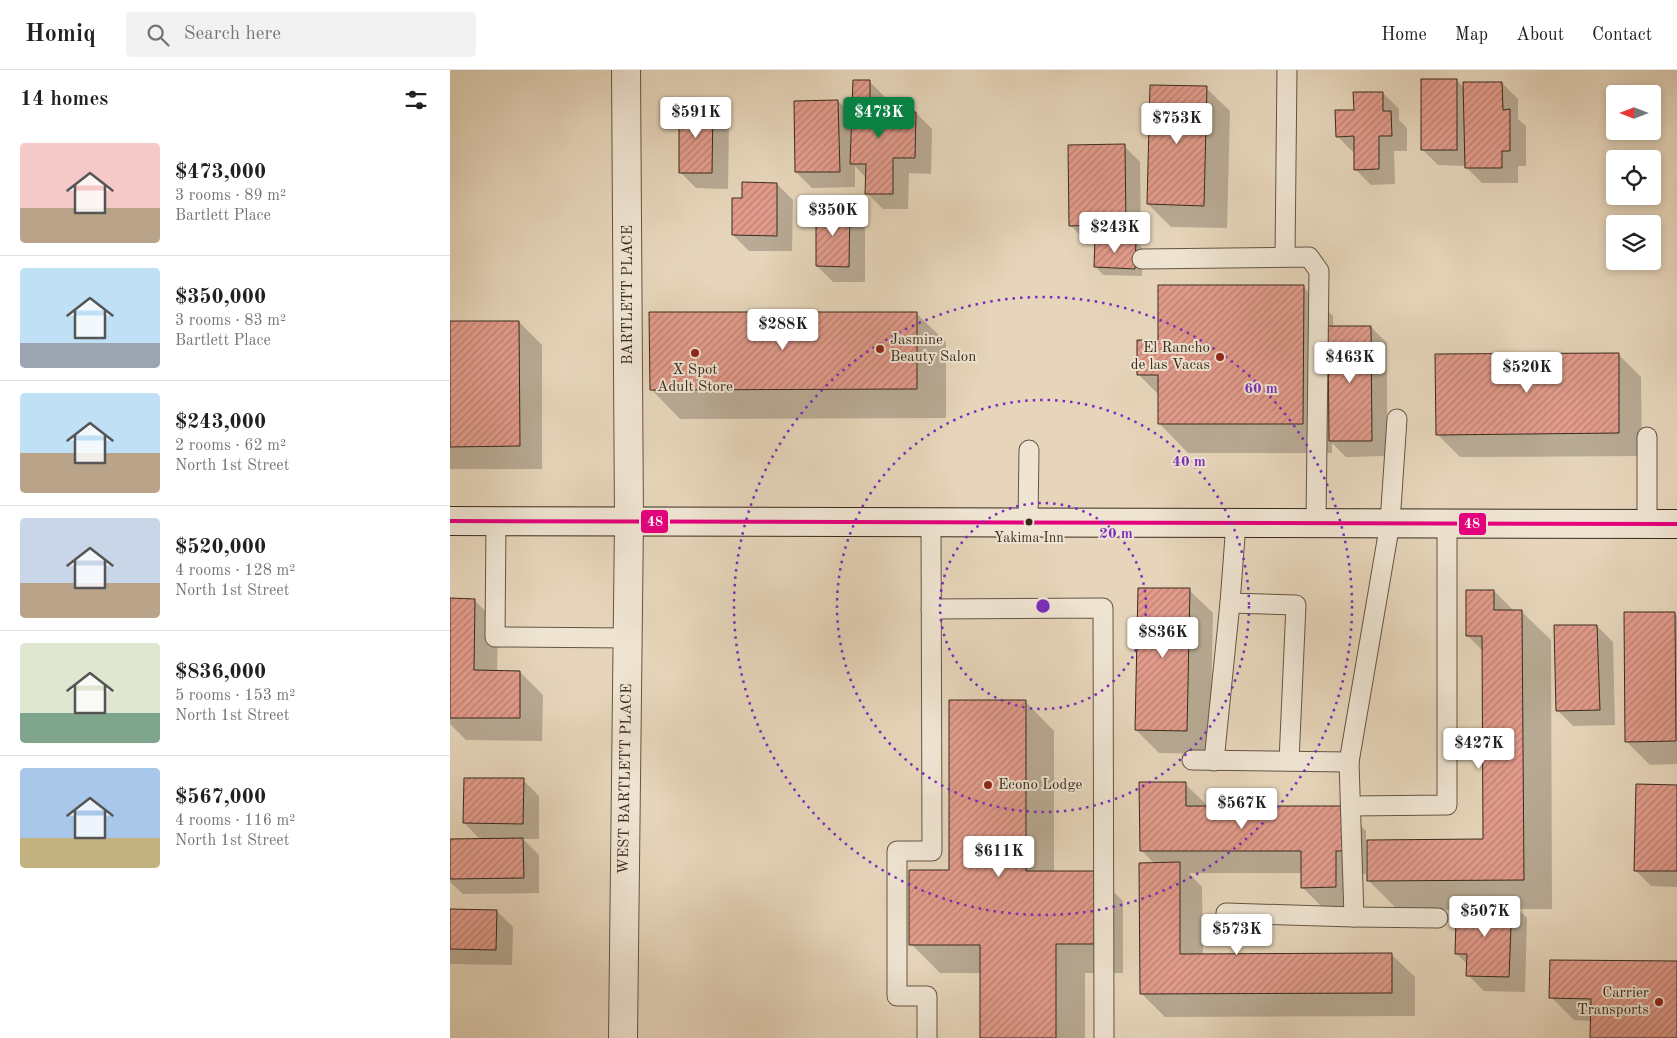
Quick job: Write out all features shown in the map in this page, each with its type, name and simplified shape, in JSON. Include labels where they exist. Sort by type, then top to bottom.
[{"type":"main road","name":"BARTLETT PLACE","points":[[626,70],[630,521]]},
{"type":"main road","points":[[450,521],[1677,524]]},
{"type":"main road","name":"WEST BARTLETT PLACE","points":[[623,1038],[630,521]]},
{"type":"lane","points":[[1285,258],[1286,70]]},
{"type":"lane","points":[[1142,259],[1309,258],[1319,271],[1316,522]]},
{"type":"lane","points":[[1354,916],[1349,762],[1390,523],[1397,419]]},
{"type":"lane","points":[[1647,437],[1647,524]]},
{"type":"lane","points":[[1028,522],[1029,450]]},
{"type":"lane","points":[[496,521],[495,637],[628,638]]},
{"type":"lane","points":[[927,1038],[927,996],[897,996],[897,851],[932,851],[931,522]]},
{"type":"lane","points":[[1214,761],[1236,522]]},
{"type":"lane","points":[[1351,806],[1447,805],[1447,523]]},
{"type":"lane","points":[[1230,603],[1296,605],[1289,761]]},
{"type":"lane","points":[[931,609],[1103,608],[1104,1038]]},
{"type":"lane","points":[[1192,760],[1349,762]]},
{"type":"lane","points":[[1226,913],[1438,918]]},
{"type":"building","points":[[1421,79],[1457,79],[1457,150],[1421,150]]},
{"type":"building","points":[[853,80],[870,80],[870,111],[916,112],[915,158],[893,158],[893,194],[865,194],[866,164],[850,164]]},
{"type":"building","points":[[1463,82],[1502,82],[1503,110],[1510,109],[1510,151],[1502,151],[1502,168],[1465,168]]},
{"type":"building","points":[[1150,85],[1207,86],[1204,206],[1147,204]]},
{"type":"building","points":[[1353,92],[1383,92],[1383,111],[1391,111],[1392,136],[1379,136],[1379,169],[1354,170],[1354,136],[1336,137],[1335,110],[1354,110]]},
{"type":"building","points":[[838,100],[840,172],[795,172],[794,101]]},
{"type":"building","points":[[679,105],[713,105],[712,173],[679,173]]},
{"type":"building","points":[[1125,144],[1126,224],[1069,226],[1068,145]]},
{"type":"building","points":[[742,182],[777,183],[777,236],[732,235],[732,198],[742,198]]},
{"type":"building","points":[[816,207],[850,208],[849,267],[816,266]]},
{"type":"building","points":[[1095,239],[1136,240],[1135,269],[1094,267]]},
{"type":"building","name":"El Rancho de las Vacas","points":[[1158,285],[1304,285],[1303,424],[1158,424],[1158,375],[1137,375],[1137,340],[1158,340]]},
{"type":"building","points":[[649,312],[917,312],[917,389],[650,390]]},
{"type":"building","points":[[450,321],[519,321],[520,446],[450,447]]},
{"type":"building","points":[[1328,326],[1371,326],[1372,441],[1329,441]]},
{"type":"building","points":[[1619,353],[1619,433],[1436,435],[1435,354]]},
{"type":"building","points":[[1138,588],[1190,588],[1187,731],[1135,730]]},
{"type":"building","points":[[1466,590],[1494,590],[1494,610],[1522,610],[1524,880],[1367,881],[1367,840],[1483,839],[1482,636],[1466,636]]},
{"type":"building","points":[[450,598],[475,599],[474,670],[520,671],[520,718],[450,718]]},
{"type":"building","points":[[1624,612],[1675,612],[1676,741],[1625,742]]},
{"type":"building","points":[[1554,625],[1597,625],[1600,710],[1556,711]]},
{"type":"building","name":"Econo Lodge","points":[[949,700],[1026,700],[1026,871],[1094,871],[1094,944],[1056,944],[1056,1038],[980,1038],[980,945],[909,945],[909,870],[949,870]]},
{"type":"building","points":[[464,778],[524,778],[523,824],[463,823]]},
{"type":"building","points":[[1139,782],[1186,782],[1186,806],[1343,806],[1343,851],[1336,851],[1336,887],[1301,888],[1301,851],[1140,851]]},
{"type":"building","points":[[1636,784],[1677,785],[1677,871],[1634,871]]},
{"type":"building","points":[[523,838],[524,878],[450,879],[450,839]]},
{"type":"building","points":[[1180,862],[1180,954],[1392,953],[1392,993],[1140,994],[1139,863]]},
{"type":"building","points":[[1464,900],[1512,901],[1509,977],[1466,976],[1467,954],[1455,954],[1456,919],[1463,919]]},
{"type":"building","points":[[450,909],[497,910],[496,950],[450,949]]},
{"type":"building","points":[[1550,960],[1677,961],[1677,1038],[1590,1038],[1591,999],[1549,998]]},
{"type":"transit line","name":"48","points":[[450,521],[1677,524]]},
{"type":"place","name":"Jasmine Beauty Salon","points":[[880,349]]},
{"type":"place","name":"X Spot Adult Store","points":[[695,353]]},
{"type":"place","name":"El Rancho de las Vacas","points":[[1220,357]]},
{"type":"place","name":"Yakima Inn","points":[[1029,522]]},
{"type":"place","name":"Econo Lodge","points":[[988,785]]},
{"type":"place","name":"Carrier Transports","points":[[1659,1002]]}]
